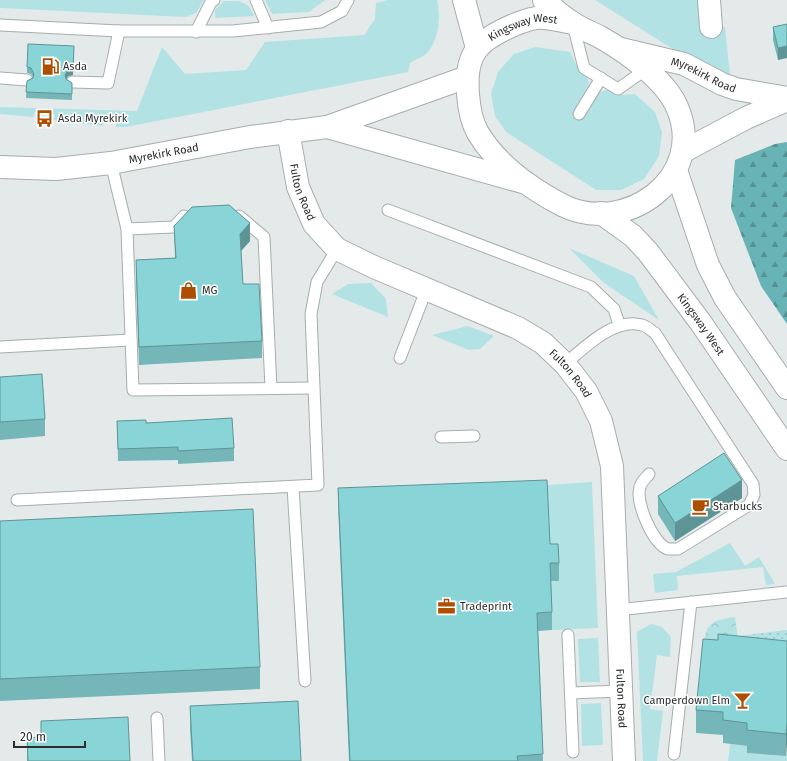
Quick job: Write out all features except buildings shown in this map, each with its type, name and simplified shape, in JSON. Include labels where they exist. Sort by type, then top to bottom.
[{"type":"main road","name":"Kingsway West","points":[[464,0],[477,48]]},
{"type":"main road","name":"Kingsway West","points":[[544,0],[573,23],[621,49],[664,88],[676,106],[682,125],[679,161],[708,265],[725,298],[787,388]]},
{"type":"main road","points":[[709,0],[711,27]]},
{"type":"main road","name":"Kingsway West","points":[[573,23],[556,19],[538,18],[516,23],[496,34],[477,48],[471,60],[467,77],[469,110],[477,133],[491,152],[526,183],[569,208],[586,213],[601,214],[624,210],[648,200],[663,187],[679,161]]},
{"type":"main road","name":"Myrekirk Road","points":[[621,49],[684,64],[722,84],[736,89],[787,99]]},
{"type":"main road","points":[[327,127],[467,77]]},
{"type":"main road","name":"Myrekirk Road","points":[[679,161],[746,118],[787,99]]},
{"type":"main road","points":[[327,127],[526,183]]},
{"type":"main road","name":"Myrekirk Road","points":[[0,168],[56,169],[111,163],[288,131],[327,127]]},
{"type":"main road","name":"Fulton Road","points":[[288,131],[298,187],[314,224],[337,249],[374,268],[427,288],[518,328],[543,343],[565,364],[586,391],[601,420],[612,466],[624,761]]},
{"type":"main road","name":"Kingsway West","points":[[601,214],[633,236],[648,252],[701,322],[787,449]]},
{"type":"lane","points":[[196,32],[211,2],[214,0]]},
{"type":"lane","points":[[256,0],[268,28]]},
{"type":"lane","points":[[0,26],[119,31],[196,32],[268,28],[321,22],[342,11],[348,0]]},
{"type":"lane","points":[[573,23],[584,68],[618,89],[645,70]]},
{"type":"lane","points":[[72,82],[108,83],[119,31]]},
{"type":"lane","points":[[0,78],[27,80]]},
{"type":"lane","points":[[579,114],[601,78]]},
{"type":"lane","points":[[111,163],[127,229],[134,390],[313,388]]},
{"type":"lane","points":[[388,210],[591,287],[614,309],[619,324]]},
{"type":"lane","points":[[227,213],[234,212],[264,237],[271,388]]},
{"type":"lane","points":[[127,229],[174,227],[184,216],[198,215]]},
{"type":"lane","points":[[16,500],[318,486],[311,314],[317,282],[337,249]]},
{"type":"lane","points":[[400,358],[427,288]]},
{"type":"lane","points":[[565,364],[606,332],[619,324],[631,323],[644,325],[655,333],[752,484],[754,495],[749,505],[678,549],[667,548],[659,542],[642,516],[639,501],[640,486],[649,474]]},
{"type":"lane","points":[[0,347],[131,340]]},
{"type":"lane","points":[[441,437],[474,436]]},
{"type":"lane","points":[[293,487],[305,681]]},
{"type":"lane","points":[[617,610],[787,592]]},
{"type":"lane","points":[[674,754],[691,602]]},
{"type":"lane","points":[[568,635],[573,752]]},
{"type":"lane","points":[[570,693],[620,690]]},
{"type":"lane","points":[[157,718],[159,761]]},
{"type":"green space","points":[[0,0],[204,0],[196,13],[186,17],[0,8]]},
{"type":"green space","points":[[265,0],[325,0],[309,12],[272,14]]},
{"type":"green space","points":[[388,0],[437,0],[439,19],[435,39],[427,53],[410,63],[408,72],[126,127],[116,127],[116,116],[103,116],[103,126],[54,120],[55,114],[35,112],[33,117],[0,114],[0,107],[137,111],[162,47],[185,74],[246,70],[265,42],[364,35],[375,19],[376,3]]},
{"type":"green space","points":[[595,0],[699,0],[703,27],[725,27],[730,75],[700,66]]},
{"type":"green space","points":[[224,1],[239,1],[249,6],[254,16],[215,18],[215,10]]},
{"type":"green space","points":[[535,47],[570,52],[580,72],[587,76],[589,84],[573,113],[582,118],[599,92],[610,89],[618,95],[635,94],[655,112],[662,132],[659,156],[644,179],[621,190],[596,190],[506,132],[495,116],[491,94],[498,72],[514,54]]},
{"type":"green space","points":[[787,142],[787,324],[761,286],[731,208],[735,160],[775,144]]},
{"type":"green space","points":[[569,248],[634,276],[659,320],[604,283]]},
{"type":"green space","points":[[371,283],[386,299],[388,317],[332,294],[348,284]]},
{"type":"green space","points":[[468,326],[494,336],[480,349],[469,350],[432,335]]},
{"type":"green space","points":[[592,482],[598,628],[552,630],[550,581],[559,580],[550,562],[547,485]]},
{"type":"green space","points":[[730,543],[745,566],[759,557],[775,584],[766,585],[763,567],[677,576],[678,590],[655,593],[653,574],[676,572]]},
{"type":"green space","points":[[735,617],[739,647],[703,661],[704,642],[707,629],[716,621]]},
{"type":"green space","points":[[651,624],[662,627],[671,637],[670,657],[657,655],[650,709],[663,711],[657,761],[643,761],[637,632]]},
{"type":"green space","points":[[787,630],[787,664],[740,659],[738,636]]},
{"type":"green space","points":[[598,638],[600,682],[580,682],[578,639]]},
{"type":"green space","points":[[601,703],[603,745],[582,746],[581,704]]},
{"type":"green space","points":[[730,744],[747,746],[747,753],[786,756],[787,744],[787,761],[728,761]]},
{"type":"place","name":"Asda","points":[[50,66]]},
{"type":"place","name":"Asda Myrekirk","points":[[45,118]]},
{"type":"place","name":"MG","points":[[189,290]]},
{"type":"place","name":"Starbucks","points":[[700,506]]},
{"type":"place","name":"Tradeprint","points":[[447,606]]},
{"type":"place","name":"Camperdown Elm","points":[[743,700]]}]
